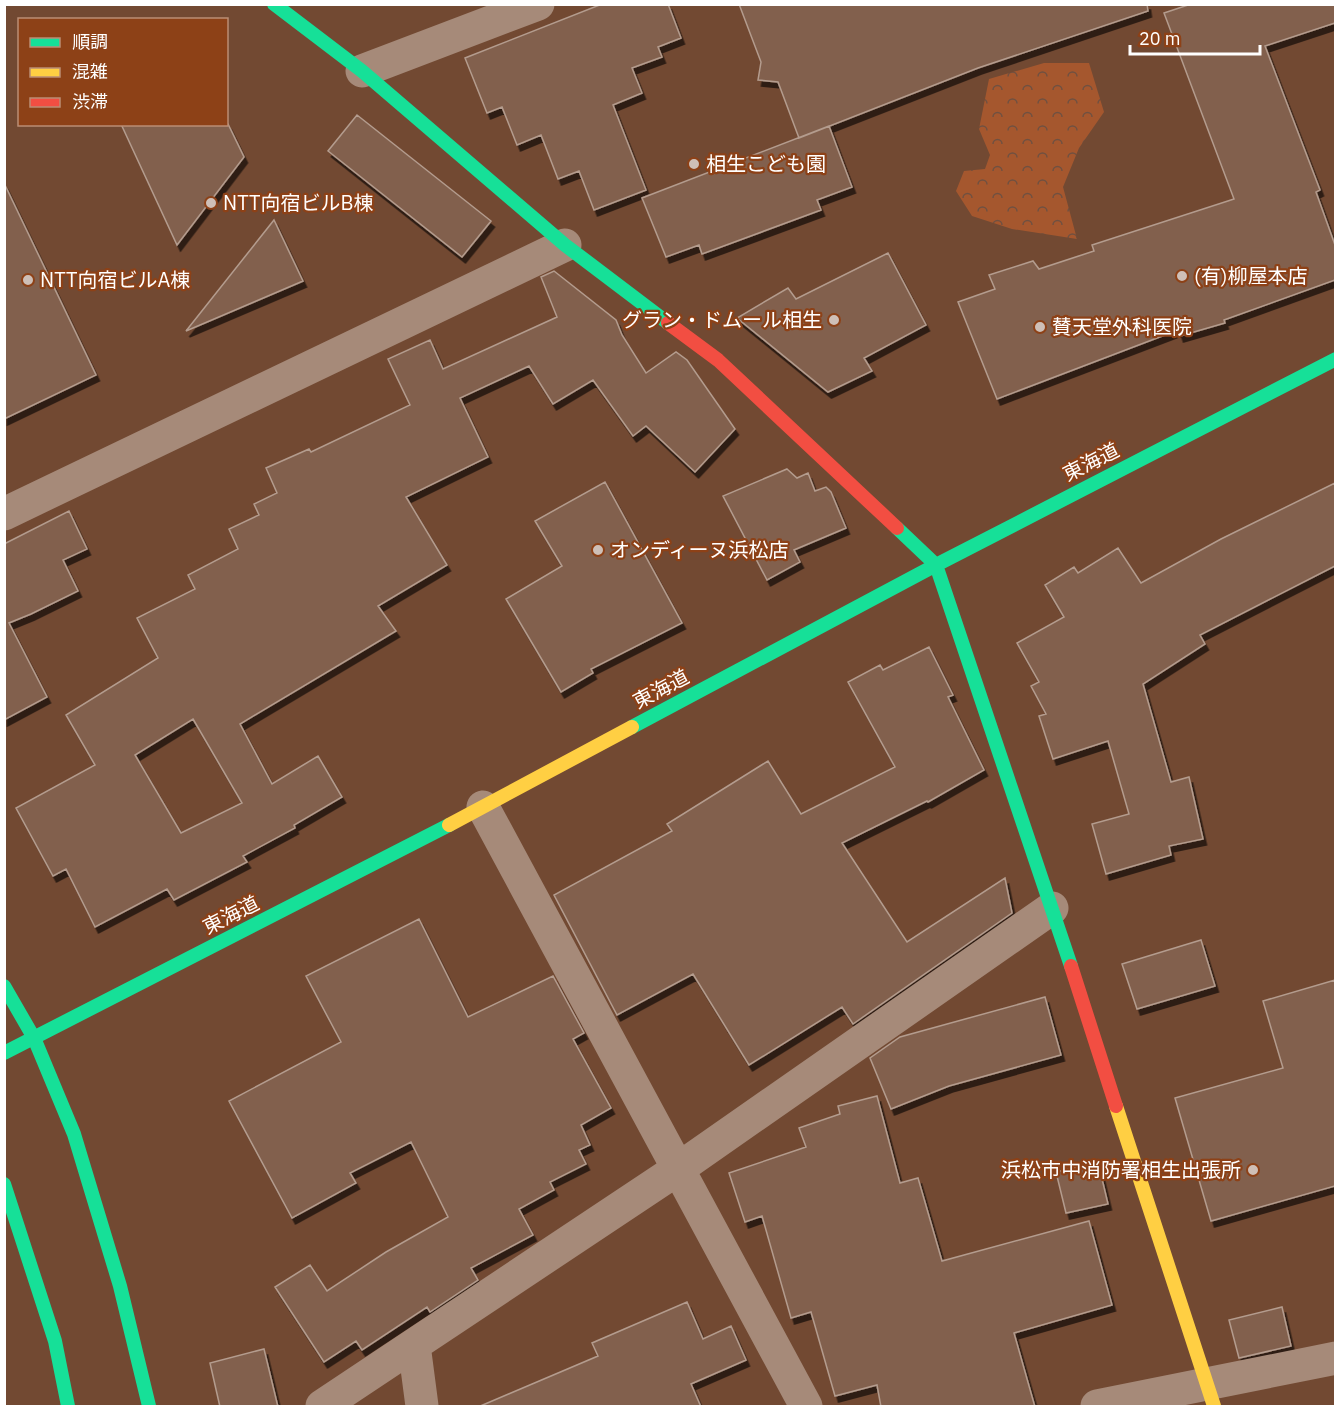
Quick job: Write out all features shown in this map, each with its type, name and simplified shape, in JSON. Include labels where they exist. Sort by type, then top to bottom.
[{"type":"main road","points":[[274,4],[362,71],[565,244],[718,360],[936,565],[1052,908],[1210,1396]]},
{"type":"main road","name":"東海道","points":[[4,1053],[483,807],[936,565],[1335,359]]},
{"type":"main road","points":[[4,986],[34,1038],[74,1134],[120,1286],[149,1407]]},
{"type":"main road","points":[[4,1184],[55,1341],[68,1407]]},
{"type":"street","points":[[362,71],[538,4]]},
{"type":"street","points":[[4,514],[565,244]]},
{"type":"street","points":[[483,807],[806,1407]]},
{"type":"street","points":[[322,1407],[678,1169],[1052,908]]},
{"type":"street","points":[[414,1345],[422,1407]]},
{"type":"street","points":[[1097,1407],[1210,1396],[1335,1358]]},
{"type":"green space","points":[[1044,63],[1089,63],[1104,112],[1079,148],[1063,187],[1077,239],[1012,229],[972,216],[956,191],[964,171],[985,169],[990,155],[979,129],[989,79]]},
{"type":"building","points":[[602,4],[668,4],[681,38],[658,47],[662,57],[632,68],[642,93],[613,105],[646,190],[594,210],[579,171],[558,179],[541,135],[517,145],[502,107],[487,113],[465,58]]},
{"type":"building","points":[[739,4],[1147,4],[1148,11],[978,68],[799,138],[778,82],[758,80],[761,62]]},
{"type":"building","points":[[1191,4],[1335,4],[1335,23],[1265,46],[1320,190],[1316,192],[1335,245],[1335,280],[1224,320],[1225,323],[1180,336],[1178,330],[997,399],[958,302],[995,289],[989,275],[1033,261],[1039,269],[1094,251],[1092,245],[1234,199],[1164,13]]},
{"type":"building","points":[[357,115],[491,221],[462,257],[328,151]]},
{"type":"building","points":[[228,124],[244,157],[177,245],[122,126],[228,126]]},
{"type":"building","points":[[829,126],[852,187],[817,200],[821,210],[702,254],[699,245],[666,257],[642,198]]},
{"type":"building","name":"NTT向宿ビルA棟","points":[[4,183],[96,375],[4,419]]},
{"type":"building","points":[[274,220],[303,281],[186,331]]},
{"type":"building","name":"グラン・ドムール相生","points":[[888,253],[926,325],[864,358],[872,371],[828,392],[737,318],[788,288],[796,299]]},
{"type":"building","points":[[554,271],[616,320],[622,335],[646,373],[676,352],[687,360],[735,429],[695,472],[646,426],[633,436],[593,380],[553,404],[529,366],[460,398],[488,457],[406,497],[447,565],[378,606],[396,631],[240,724],[272,784],[318,756],[342,797],[294,825],[295,828],[243,856],[247,862],[174,900],[167,889],[95,927],[66,869],[53,876],[16,808],[95,765],[66,715],[158,658],[137,618],[195,589],[188,575],[238,549],[229,529],[259,515],[254,504],[277,493],[266,468],[309,449],[311,452],[410,405],[388,359],[430,340],[443,369],[557,317],[541,277]],"holes":[[[193,719],[242,803],[181,833],[135,755]]]},
{"type":"building","points":[[787,469],[797,478],[808,473],[815,491],[826,487],[831,492],[846,528],[794,550],[800,562],[767,580],[723,496]]},
{"type":"building","points":[[605,482],[682,623],[591,669],[593,673],[561,692],[506,599],[562,566],[535,521]]},
{"type":"building","points":[[1335,483],[1335,566],[1200,635],[1205,644],[1143,684],[1171,782],[1189,777],[1203,839],[1169,846],[1171,855],[1106,874],[1092,824],[1129,814],[1108,741],[1053,759],[1039,716],[1046,714],[1031,686],[1039,682],[1017,643],[1064,617],[1045,585],[1074,567],[1078,573],[1118,548],[1141,583],[1221,539]]},
{"type":"building","points":[[69,511],[87,549],[63,560],[78,591],[9,623],[47,697],[4,720],[4,544]]},
{"type":"building","points":[[929,647],[953,695],[948,697],[984,770],[928,802],[842,843],[907,942],[1005,878],[1012,913],[853,1024],[842,1007],[749,1065],[693,974],[617,1015],[554,895],[672,831],[667,824],[768,761],[801,814],[895,767],[848,682],[880,665],[883,670]]},
{"type":"building","points":[[419,919],[468,1017],[553,976],[584,1033],[573,1039],[611,1108],[581,1125],[590,1145],[579,1150],[586,1164],[550,1182],[554,1190],[519,1209],[533,1235],[471,1268],[478,1280],[430,1312],[427,1307],[362,1350],[356,1341],[324,1362],[275,1287],[310,1265],[327,1291],[386,1252],[448,1217],[411,1142],[350,1173],[356,1183],[292,1218],[229,1101],[341,1042],[306,976]]},
{"type":"building","points":[[1201,940],[1215,986],[1137,1009],[1122,964]]},
{"type":"building","points":[[1335,980],[1335,1186],[1211,1221],[1175,1098],[1283,1068],[1263,1001]]},
{"type":"building","points":[[1045,997],[1061,1055],[949,1086],[891,1109],[870,1058],[900,1037]]},
{"type":"building","points":[[877,1096],[900,1183],[918,1178],[942,1261],[1089,1221],[1112,1305],[1014,1333],[1035,1407],[881,1407],[877,1385],[835,1396],[811,1312],[791,1318],[762,1216],[745,1222],[729,1173],[806,1147],[799,1128],[840,1114],[838,1106]]},
{"type":"building","points":[[1098,1162],[1108,1204],[1066,1213],[1056,1172]]},
{"type":"building","points":[[687,1302],[703,1339],[731,1326],[746,1360],[691,1384],[701,1407],[478,1407],[598,1356],[592,1343]]},
{"type":"building","points":[[1282,1307],[1291,1346],[1239,1358],[1229,1320]]},
{"type":"building","points":[[264,1349],[278,1407],[220,1407],[210,1363]]},
{"type":"traffic: fast","points":[[274,4],[362,71],[565,245],[668,323]]},
{"type":"traffic: fast","points":[[632,727],[936,565],[1336,359]]},
{"type":"traffic: fast","points":[[897,528],[936,565],[1071,966]]},
{"type":"traffic: fast","points":[[4,1053],[449,825]]},
{"type":"traffic: fast","points":[[4,986],[34,1038],[74,1134],[120,1286],[149,1406]]},
{"type":"traffic: fast","points":[[4,1184],[55,1341],[68,1406]]},
{"type":"traffic: slow","points":[[449,825],[632,727]]},
{"type":"traffic: slow","points":[[1116,1106],[1214,1406]]},
{"type":"traffic: jam","points":[[668,323],[718,360],[897,528]]},
{"type":"traffic: jam","points":[[1071,966],[1116,1106]]},
{"type":"place","name":"相生こども園","points":[[694,164]]},
{"type":"place","name":"NTT向宿ビルB棟","points":[[211,203]]},
{"type":"place","name":"(有)柳屋本店","points":[[1182,276]]},
{"type":"place","name":"NTT向宿ビルA棟","points":[[28,280]]},
{"type":"place","name":"グラン・ドムール相生","points":[[834,320]]},
{"type":"place","name":"賛天堂外科医院","points":[[1040,327]]},
{"type":"place","name":"オンディーヌ浜松店","points":[[598,550]]},
{"type":"place","name":"浜松市中消防署相生出張所","points":[[1253,1170]]}]
